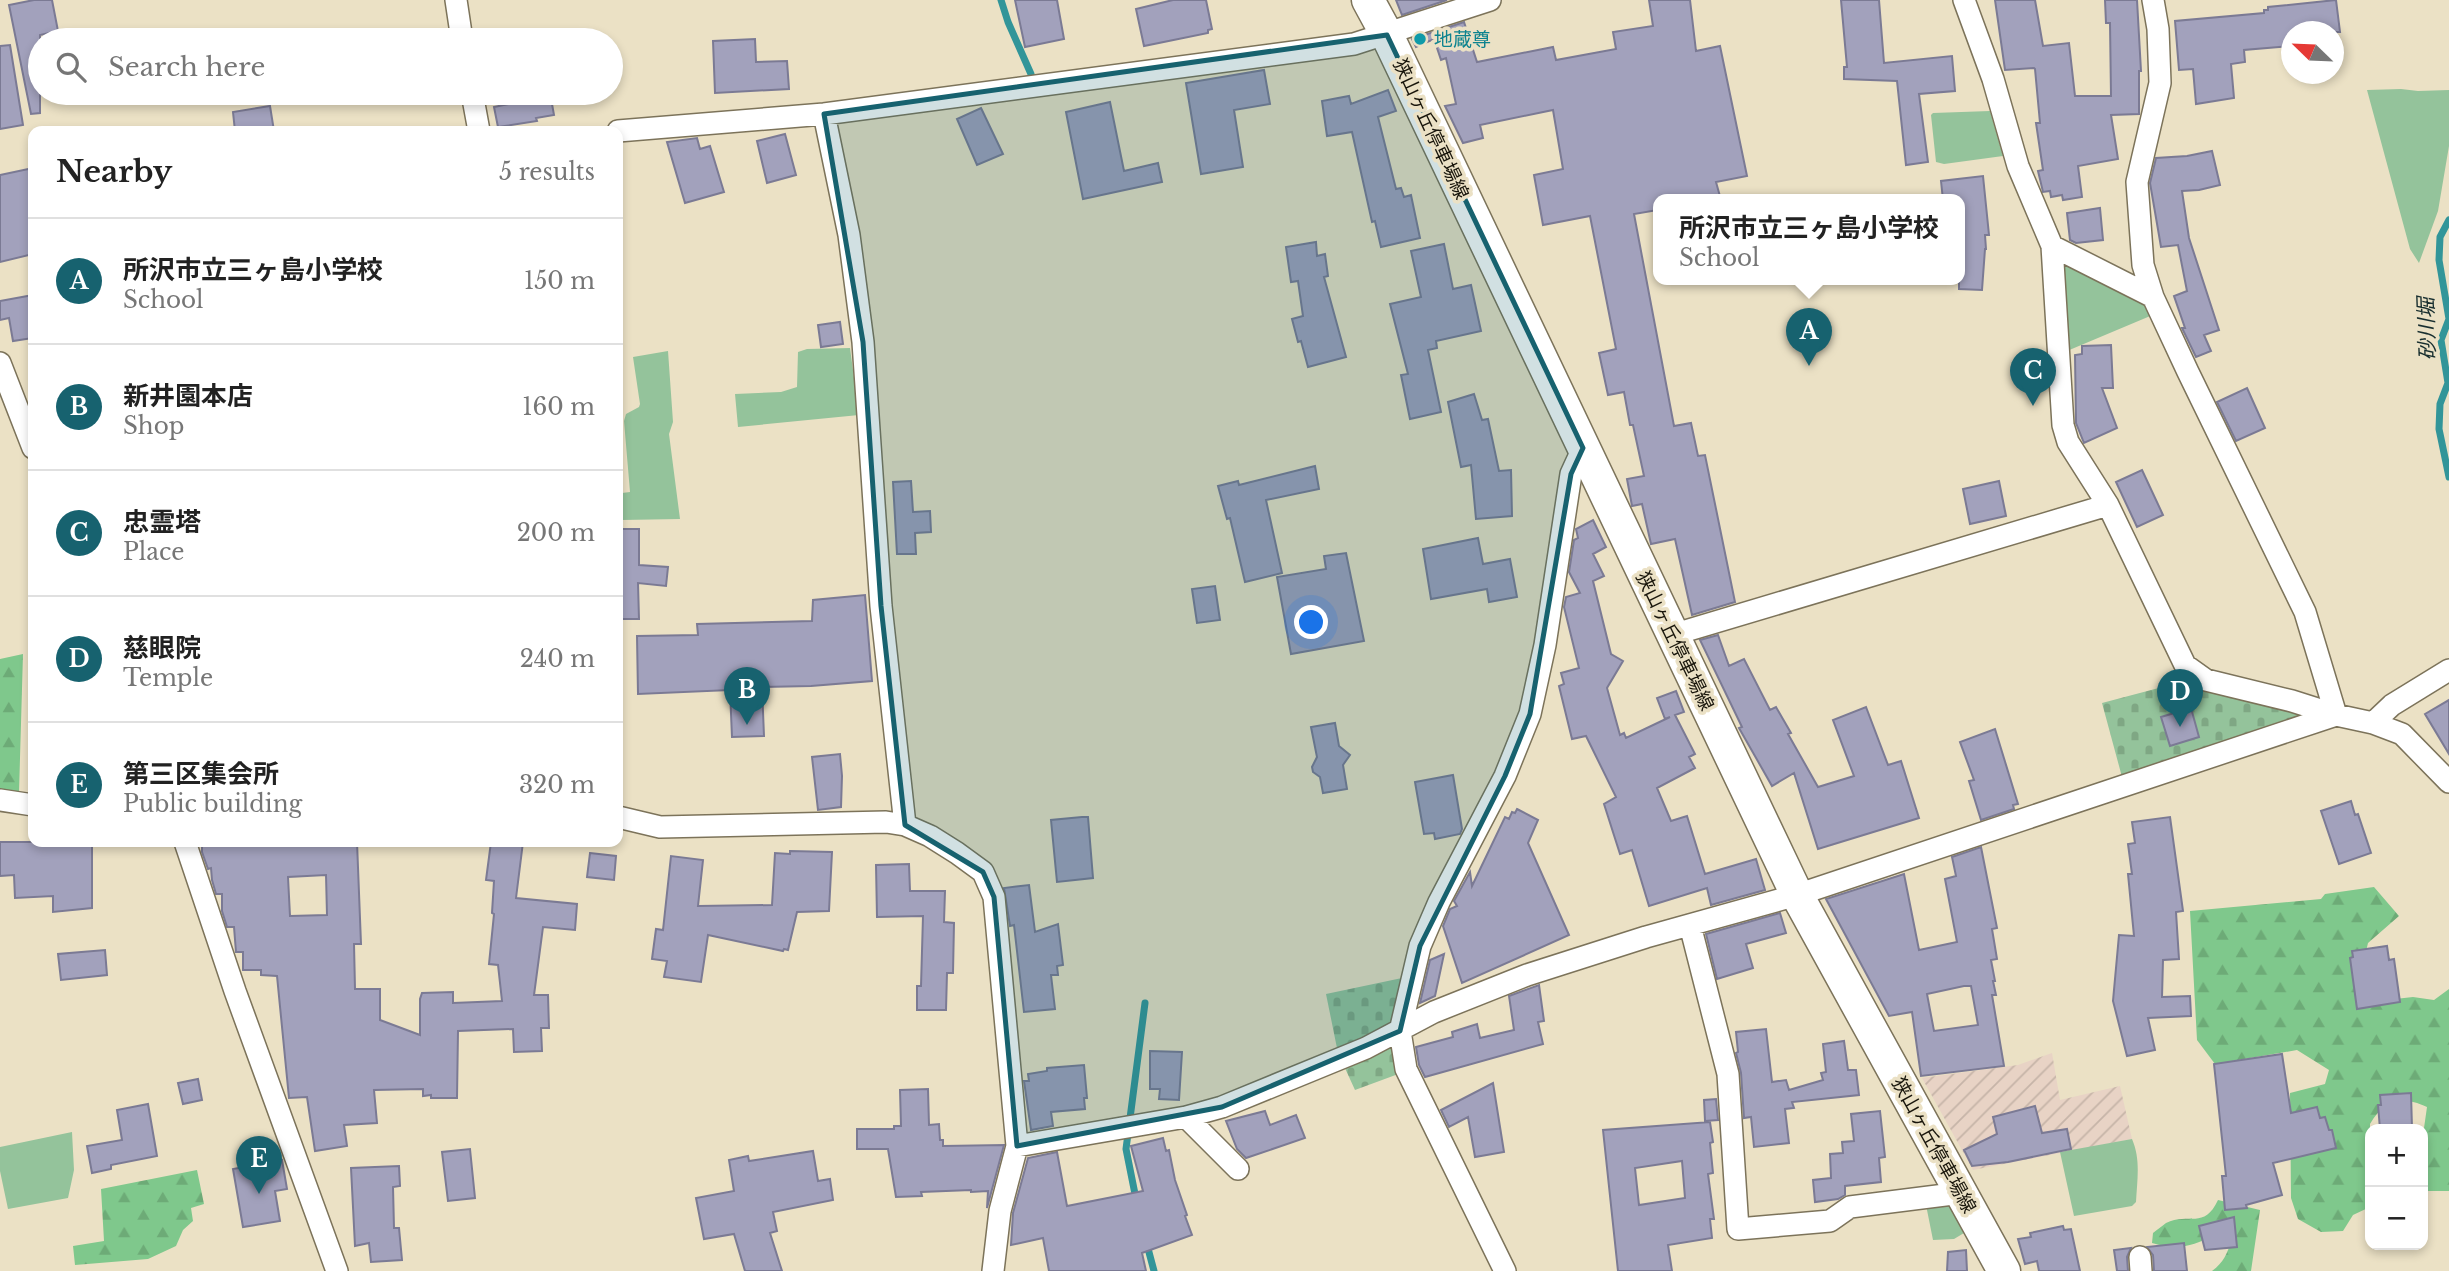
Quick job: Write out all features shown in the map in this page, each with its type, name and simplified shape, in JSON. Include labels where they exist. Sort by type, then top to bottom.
[{"type":"main road","name":"狭山ヶ丘停車場線","points":[[1368,0],[1797,895],[2004,1271]]},
{"type":"street","points":[[456,0],[460,28]]},
{"type":"street","points":[[623,131],[824,114],[1354,44],[1490,0]]},
{"type":"street","points":[[1965,0],[1993,79],[2018,166],[2052,246],[2063,425],[2068,442],[2108,505],[2185,665],[2206,680],[2373,723],[2402,734],[2449,782]]},
{"type":"street","points":[[2153,0],[2158,29],[2160,83],[2137,182],[2144,265],[2153,297],[2305,612],[2336,715]]},
{"type":"street","points":[[474,105],[478,126]]},
{"type":"street","points":[[824,114],[849,235],[863,342],[881,606],[905,825]]},
{"type":"street","points":[[2052,246],[2153,297]]},
{"type":"street","points":[[0,363],[28,435]]},
{"type":"street","points":[[1505,1271],[1406,1069],[1400,1031],[1420,946],[1439,902],[1506,776],[1530,714],[1545,645],[1571,474],[1583,448]]},
{"type":"street","points":[[1672,635],[2108,505]]},
{"type":"street","points":[[2373,723],[2392,705],[2449,670]]},
{"type":"street","points":[[1017,1146],[1186,1117],[1234,1102],[1366,1048],[1434,1012],[1527,975],[1797,895],[2336,715]]},
{"type":"street","points":[[0,800],[28,804]]},
{"type":"street","points":[[623,818],[660,827],[886,822],[905,825],[930,836],[983,872],[994,897],[1017,1146],[1000,1211],[993,1271]]},
{"type":"street","points":[[187,847],[235,990],[337,1271]]},
{"type":"street","points":[[1690,925],[1728,1074],[1738,1229],[1829,1221],[1850,1207],[1961,1192]]},
{"type":"street","points":[[1186,1117],[1238,1170]]},
{"type":"highlighted area","points":[[1387,35],[1583,448],[1571,474],[1530,714],[1505,776],[1420,946],[1400,1031],[1222,1107],[1017,1146],[994,897],[983,872],[905,825],[881,606],[863,342],[824,114]]},
{"type":"shaded area","points":[[2052,1053],[2060,1100],[2120,1086],[2132,1139],[1973,1170],[1922,1078],[2018,1065]]},
{"type":"green space","points":[[2367,90],[2449,90],[2449,146],[2438,211],[2419,263],[2410,249]]},
{"type":"green space","points":[[1990,111],[2003,156],[1944,164],[1936,162],[1931,115],[1933,113]]},
{"type":"green space","points":[[2071,262],[2151,302],[2155,314],[2067,351],[2060,268]]},
{"type":"green space","points":[[850,348],[859,415],[738,427],[735,394],[781,392],[797,387],[798,352],[807,349]]},
{"type":"green space","points":[[668,351],[673,422],[669,434],[680,519],[623,520],[623,493],[630,492],[624,421],[626,414],[640,404],[633,357]]},
{"type":"green space","points":[[23,654],[19,793],[0,791],[0,659]]},
{"type":"green space","points":[[2189,680],[2206,692],[2302,709],[2304,718],[2122,777],[2102,703]]},
{"type":"green space","points":[[2374,887],[2399,916],[2368,943],[2357,989],[2368,1002],[2413,997],[2434,1000],[2449,989],[2449,1191],[2428,1191],[2428,1124],[2425,1124],[2427,1107],[2409,1101],[2394,1102],[2382,1109],[2370,1124],[2365,1124],[2365,1209],[2353,1215],[2343,1231],[2321,1232],[2298,1219],[2291,1198],[2290,1093],[2325,1084],[2329,1070],[2297,1050],[2215,1064],[2197,1040],[2190,911],[2321,899],[2325,894]]},
{"type":"green space","points":[[1402,978],[1395,1022],[1338,1053],[1326,994]]},
{"type":"green space","points":[[1390,1045],[1396,1050],[1401,1073],[1355,1090],[1344,1066]]},
{"type":"green space","points":[[72,1132],[74,1170],[68,1198],[8,1209],[0,1171],[0,1147]]},
{"type":"green space","points":[[2132,1139],[2137,1162],[2136,1202],[2132,1206],[2074,1216],[2060,1152]]},
{"type":"green space","points":[[197,1170],[204,1204],[191,1208],[193,1221],[183,1230],[176,1246],[148,1259],[75,1265],[73,1246],[104,1241],[101,1189]]},
{"type":"green space","points":[[1925,1200],[1942,1200],[1949,1205],[1964,1233],[1954,1239],[1933,1240]]},
{"type":"green space","points":[[2218,1200],[2260,1210],[2251,1271],[2212,1271],[2224,1258],[2231,1241],[2215,1235],[2184,1246],[2152,1243],[2153,1233],[2166,1223],[2201,1218],[2213,1209]]},
{"type":"building","points":[[52,0],[57,28],[28,28],[28,99],[9,5]]},
{"type":"building","points":[[1015,0],[1057,0],[1064,39],[1025,47]]},
{"type":"building","points":[[1173,0],[1206,0],[1212,29],[1208,30],[1208,33],[1144,46],[1136,9]]},
{"type":"building","points":[[1396,0],[1447,0],[1402,15]]},
{"type":"building","points":[[1649,0],[1690,0],[1696,51],[1720,46],[1747,176],[1716,182],[1719,194],[1653,194],[1653,211],[1634,214],[1674,426],[1691,423],[1698,456],[1705,455],[1735,602],[1692,615],[1675,539],[1651,544],[1642,504],[1632,506],[1627,479],[1644,476],[1624,392],[1608,395],[1599,353],[1616,349],[1590,216],[1543,225],[1534,175],[1563,169],[1553,110],[1480,125],[1483,138],[1463,143],[1445,106],[1456,104],[1446,58],[1441,60],[1434,39],[1416,47],[1412,39],[1464,22],[1477,62],[1553,47],[1556,60],[1616,49],[1613,32],[1653,26]]},
{"type":"building","points":[[1841,0],[1879,0],[1884,63],[1952,56],[1955,91],[1919,94],[1928,162],[1906,165],[1897,81],[1844,79],[1844,67],[1847,67]]},
{"type":"building","points":[[1995,0],[2035,0],[2043,46],[2069,43],[2075,96],[2111,96],[2110,23],[2106,23],[2105,0],[2137,0],[2141,71],[2139,114],[2111,115],[2118,159],[2078,166],[2082,197],[2063,200],[2062,195],[2051,197],[2050,191],[2043,192],[2038,171],[2043,170],[2036,123],[2040,123],[2035,69],[2005,70]]},
{"type":"building","points":[[2336,0],[2339,21],[2281,21],[2281,47],[2244,50],[2245,62],[2231,64],[2234,98],[2196,104],[2193,69],[2179,70],[2175,21],[2264,13],[2268,7]]},
{"type":"building","points":[[755,39],[756,62],[787,61],[789,89],[715,93],[713,41]]},
{"type":"building","points":[[10,45],[23,125],[0,129],[0,46]]},
{"type":"building","points":[[1264,70],[1270,104],[1234,110],[1243,167],[1201,174],[1186,83]]},
{"type":"building","points":[[1388,90],[1396,111],[1378,117],[1396,189],[1401,188],[1404,197],[1411,195],[1420,238],[1381,247],[1375,221],[1372,222],[1352,132],[1327,136],[1322,101],[1349,96],[1351,104]]},
{"type":"building","points":[[1110,102],[1124,171],[1158,163],[1162,182],[1083,199],[1066,112]]},
{"type":"building","points":[[29,105],[40,105],[40,113],[31,114]]},
{"type":"building","points":[[552,105],[554,115],[536,118],[537,121],[498,126],[494,107]]},
{"type":"building","points":[[270,106],[273,126],[234,126],[233,112]]},
{"type":"building","points":[[981,108],[1003,154],[977,165],[957,119]]},
{"type":"building","points":[[785,134],[796,175],[767,183],[757,141]]},
{"type":"building","points":[[697,138],[700,149],[710,146],[724,192],[685,203],[667,142]]},
{"type":"building","points":[[2212,151],[2220,185],[2182,191],[2189,238],[2219,330],[2204,335],[2211,351],[2196,357],[2182,328],[2185,328],[2174,296],[2187,291],[2178,245],[2161,247],[2150,183],[2156,158]]},
{"type":"building","points":[[28,169],[28,255],[0,262],[0,175]]},
{"type":"building","points":[[1983,176],[1989,235],[1985,235],[1982,290],[1959,289],[1959,285],[1965,285],[1965,194],[1942,194],[1941,181]]},
{"type":"building","points":[[2100,208],[2103,240],[2076,243],[2070,240],[2067,213]]},
{"type":"building","points":[[1316,242],[1317,256],[1325,254],[1328,276],[1324,277],[1346,357],[1308,367],[1292,319],[1303,316],[1298,281],[1291,282],[1286,247]]},
{"type":"building","points":[[1444,244],[1453,289],[1471,285],[1481,331],[1436,341],[1437,348],[1428,350],[1441,412],[1410,419],[1401,375],[1408,374],[1390,304],[1421,297],[1411,251]]},
{"type":"building","points":[[28,296],[28,339],[13,341],[9,318],[0,320],[0,301]]},
{"type":"building","points":[[840,322],[843,344],[821,347],[818,325]]},
{"type":"building","points":[[2111,345],[2113,388],[2102,388],[2117,428],[2084,443],[2076,423],[2075,355],[2082,354],[2082,346]]},
{"type":"building","points":[[2247,388],[2265,428],[2236,441],[2217,402]]},
{"type":"building","points":[[1474,394],[1482,420],[1488,419],[1499,471],[1511,470],[1512,516],[1476,519],[1471,465],[1461,467],[1448,402]]},
{"type":"building","points":[[1315,466],[1319,489],[1266,500],[1282,573],[1245,582],[1230,518],[1227,519],[1218,486],[1238,481],[1239,485]]},
{"type":"building","points":[[2142,470],[2163,515],[2137,527],[2116,482]]},
{"type":"building","points":[[911,481],[913,512],[930,511],[931,532],[915,533],[916,554],[897,554],[893,482]]},
{"type":"building","points":[[1999,481],[2006,516],[1970,524],[1963,489]]},
{"type":"building","points":[[1593,520],[1606,547],[1593,554],[1604,576],[1593,581],[1611,654],[1623,661],[1607,688],[1620,735],[1624,733],[1626,738],[1670,717],[1665,719],[1657,698],[1676,691],[1684,712],[1675,715],[1695,754],[1689,757],[1695,768],[1657,788],[1671,821],[1687,816],[1705,874],[1756,859],[1765,890],[1711,905],[1707,888],[1649,906],[1632,850],[1620,854],[1604,804],[1616,797],[1586,736],[1572,739],[1559,686],[1564,684],[1561,673],[1579,668],[1564,607],[1566,597],[1580,593],[1569,572],[1574,540],[1578,538],[1576,529]]},
{"type":"building","points":[[623,529],[639,529],[639,565],[668,567],[666,586],[638,583],[639,619],[623,619]]},
{"type":"building","points":[[1478,538],[1483,564],[1510,559],[1517,597],[1489,602],[1487,589],[1431,599],[1423,549]]},
{"type":"building","points":[[1346,553],[1364,641],[1291,654],[1277,577],[1326,569],[1324,556]]},
{"type":"building","points":[[1215,586],[1220,620],[1197,623],[1192,589]]},
{"type":"building","points":[[865,595],[872,681],[762,687],[764,736],[732,737],[730,690],[638,694],[637,636],[698,635],[697,624],[812,621],[813,600]]},
{"type":"building","points":[[1718,635],[1729,666],[1744,659],[1770,710],[1776,707],[1818,787],[1854,776],[1833,720],[1866,707],[1888,765],[1901,761],[1919,818],[1818,849],[1794,773],[1772,786],[1739,728],[1742,727],[1700,640]]},
{"type":"building","points":[[2449,700],[2449,754],[2425,714]]},
{"type":"building","points":[[2191,708],[2199,737],[2170,746],[2161,717]]},
{"type":"building","points":[[1335,723],[1339,746],[1350,755],[1343,765],[1347,789],[1323,793],[1320,777],[1313,772],[1312,767],[1317,757],[1311,727]]},
{"type":"building","points":[[1995,729],[2018,804],[2013,805],[2014,809],[1981,820],[1969,781],[1974,780],[1960,742]]},
{"type":"building","points":[[840,754],[841,807],[818,810],[812,757]]},
{"type":"building","points":[[1453,775],[1462,829],[1460,834],[1435,839],[1434,833],[1424,834],[1415,782]]},
{"type":"building","points":[[2351,801],[2371,853],[2339,864],[2321,811]]},
{"type":"building","points":[[1517,809],[1538,820],[1528,843],[1569,935],[1462,983],[1443,926],[1450,909],[1457,906],[1454,901],[1470,872],[1472,886],[1505,817],[1509,819]]},
{"type":"building","points":[[1088,817],[1093,878],[1057,882],[1051,820]]},
{"type":"building","points":[[2170,817],[2183,911],[2176,912],[2179,959],[2163,960],[2162,997],[2190,996],[2191,1016],[2148,1018],[2155,1050],[2127,1056],[2113,1001],[2119,935],[2134,936],[2128,844],[2135,843],[2132,822]]},
{"type":"building","points":[[0,842],[28,842],[28,847],[92,847],[92,908],[53,912],[53,896],[15,898],[14,875],[0,876]]},
{"type":"building","points":[[202,847],[357,847],[361,944],[354,944],[355,989],[380,989],[380,1020],[420,1035],[422,993],[453,992],[453,1003],[502,1001],[498,965],[489,964],[494,914],[494,881],[486,880],[490,847],[522,847],[516,898],[577,904],[575,930],[543,927],[534,995],[548,995],[549,1028],[541,1028],[542,1051],[514,1052],[513,1029],[458,1031],[457,1098],[423,1096],[423,1089],[374,1090],[377,1123],[344,1125],[347,1146],[315,1151],[307,1097],[289,1098],[277,976],[261,975],[261,970],[243,970],[243,952],[236,952],[234,927],[227,927],[222,911],[222,894],[216,894],[211,868],[208,869]],"holes":[[[326,875],[327,915],[290,916],[288,877]]]},
{"type":"building","points":[[1981,847],[1997,928],[1992,929],[1997,959],[1991,960],[1996,995],[1992,995],[2004,1066],[1921,1076],[1912,1012],[1889,1016],[1826,899],[1904,874],[1919,950],[1957,942],[1945,879],[1956,876],[1952,857]],"holes":[[[1971,986],[1978,1025],[1934,1031],[1927,994]]]},
{"type":"building","points":[[790,851],[832,852],[829,911],[797,912],[788,950],[783,951],[708,935],[701,982],[664,977],[667,961],[652,959],[656,929],[663,930],[671,856],[703,860],[698,906],[772,905],[775,853],[790,854]]},
{"type":"building","points":[[590,853],[616,856],[614,880],[587,877]]},
{"type":"building","points":[[909,864],[910,891],[945,891],[944,922],[954,923],[953,973],[947,973],[946,1010],[917,1010],[917,986],[921,986],[923,916],[877,917],[876,865]]},
{"type":"building","points":[[1029,885],[1035,932],[1058,924],[1063,965],[1057,966],[1058,975],[1051,975],[1055,1009],[1024,1012],[1014,925],[1010,926],[1004,888]]},
{"type":"building","points":[[1780,913],[1786,933],[1746,944],[1753,968],[1717,979],[1706,934]]},
{"type":"building","points":[[2387,946],[2389,960],[2394,959],[2400,1002],[2357,1009],[2350,958],[2353,957],[2352,951]]},
{"type":"building","points":[[105,950],[107,975],[61,980],[58,954]]},
{"type":"building","points":[[1444,954],[1435,996],[1420,1003],[1430,960]]},
{"type":"building","points":[[1539,985],[1544,1021],[1538,1022],[1543,1044],[1425,1077],[1419,1065],[1416,1047],[1453,1037],[1452,1032],[1477,1024],[1480,1038],[1514,1030],[1509,996]]},
{"type":"building","points":[[1766,1029],[1772,1082],[1786,1080],[1789,1090],[1823,1080],[1821,1073],[1826,1072],[1823,1044],[1844,1041],[1848,1070],[1856,1070],[1859,1095],[1792,1102],[1794,1108],[1785,1109],[1789,1143],[1754,1147],[1751,1117],[1744,1118],[1736,1032]]},
{"type":"building","points":[[1150,1051],[1182,1052],[1179,1100],[1159,1099],[1160,1089],[1150,1089]]},
{"type":"building","points":[[2282,1054],[2291,1113],[2317,1107],[2320,1118],[2325,1117],[2329,1130],[2332,1130],[2336,1148],[2273,1163],[2282,1195],[2246,1205],[2247,1208],[2225,1210],[2222,1176],[2226,1176],[2214,1064]]},
{"type":"building","points":[[1084,1065],[1087,1098],[1084,1098],[1085,1109],[1051,1112],[1053,1126],[1031,1130],[1024,1081],[1029,1081],[1028,1074],[1047,1071],[1047,1068]]},
{"type":"building","points":[[198,1079],[202,1100],[183,1104],[178,1083]]},
{"type":"building","points":[[1493,1083],[1504,1152],[1475,1157],[1468,1117],[1449,1127],[1441,1110]]},
{"type":"building","points":[[928,1089],[929,1125],[939,1124],[943,1146],[1004,1145],[987,1208],[988,1191],[921,1192],[922,1196],[896,1197],[888,1149],[857,1149],[857,1129],[894,1129],[894,1126],[901,1126],[900,1090]]},
{"type":"building","points":[[2411,1093],[2412,1124],[2380,1124],[2380,1095]]},
{"type":"building","points":[[1716,1099],[1718,1120],[1705,1121],[1704,1100]]},
{"type":"building","points":[[148,1104],[157,1156],[111,1165],[111,1169],[92,1173],[87,1146],[122,1140],[117,1110]]},
{"type":"building","points":[[2035,1106],[2042,1133],[2067,1129],[2071,1149],[2008,1162],[1972,1166],[1964,1150],[1997,1134],[1993,1117]]},
{"type":"building","points":[[1265,1111],[1270,1125],[1296,1115],[1305,1138],[1246,1158],[1237,1149],[1226,1121]]},
{"type":"building","points":[[1880,1111],[1885,1157],[1879,1158],[1881,1182],[1845,1186],[1845,1195],[1838,1199],[1815,1202],[1813,1180],[1831,1178],[1830,1154],[1843,1153],[1842,1142],[1854,1141],[1851,1114]]},
{"type":"building","points":[[1710,1122],[1713,1173],[1708,1174],[1714,1219],[1710,1219],[1712,1238],[1668,1245],[1672,1271],[1618,1271],[1603,1130]],"holes":[[[1682,1161],[1685,1198],[1639,1205],[1635,1168]]]},
{"type":"building","points":[[1163,1138],[1166,1151],[1169,1150],[1192,1235],[1142,1253],[1146,1271],[1049,1271],[1043,1238],[1011,1245],[1013,1213],[1028,1158],[1057,1152],[1067,1206],[1143,1191],[1131,1146]]},
{"type":"building","points":[[470,1149],[475,1198],[448,1201],[442,1152]]},
{"type":"building","points":[[813,1151],[818,1181],[830,1179],[833,1200],[773,1212],[777,1231],[770,1233],[782,1271],[745,1271],[734,1234],[704,1239],[696,1198],[734,1191],[729,1160],[748,1156],[749,1161]]},
{"type":"building","points":[[282,1160],[287,1189],[275,1191],[280,1221],[243,1227],[233,1169]]},
{"type":"building","points":[[399,1166],[400,1186],[393,1187],[394,1228],[399,1228],[402,1260],[371,1262],[369,1243],[355,1246],[351,1168]]},
{"type":"building","points":[[2234,1217],[2237,1247],[2205,1250],[2199,1226]]},
{"type":"building","points":[[2063,1226],[2064,1230],[2071,1229],[2080,1271],[2039,1271],[2037,1261],[2025,1264],[2018,1239],[2031,1237],[2030,1233]]},
{"type":"building","points":[[2184,1243],[2187,1271],[2154,1271],[2153,1255],[2147,1247]]},
{"type":"building","points":[[2131,1248],[2127,1257],[2128,1271],[2117,1271],[2114,1250]]},
{"type":"building","points":[[1966,1250],[1967,1271],[1947,1271],[1948,1252]]},
{"type":"waterway","points":[[1001,0],[1031,74]]},
{"type":"waterway","name":"砂川堀","points":[[2449,220],[2440,237],[2439,260],[2449,319],[2441,340],[2448,383],[2440,404],[2439,429],[2449,477]]},
{"type":"waterway","points":[[1136,1199],[1126,1149],[1145,1003]]},
{"type":"waterway","points":[[1146,1241],[1154,1271]]},
{"type":"place","name":"地蔵尊","points":[[1420,39]]},
{"type":"place","name":"所沢市立三ヶ島小学校","points":[[1809,366]]},
{"type":"place","name":"忠霊塔","points":[[2033,406]]},
{"type":"place","name":"新井園本店","points":[[747,725]]},
{"type":"place","name":"慈眼院","points":[[2180,727]]},
{"type":"place","name":"第三区集会所","points":[[259,1194]]}]
